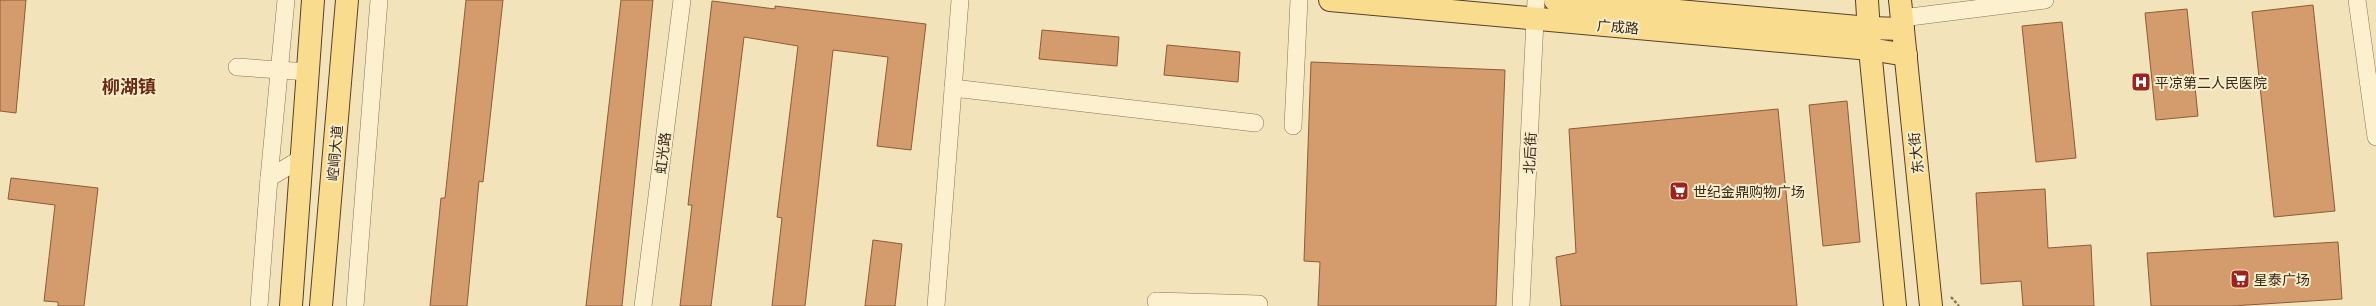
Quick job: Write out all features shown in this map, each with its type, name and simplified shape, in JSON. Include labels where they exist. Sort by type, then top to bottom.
[{"type":"main road","points":[[291,306],[313,0]]},
{"type":"main road","name":"崆峒大道","points":[[321,306],[347,0]]},
{"type":"main road","name":"广成路","points":[[1330,0],[1535,9],[1869,38],[1902,16]]},
{"type":"main road","name":"广成路","points":[[1555,0],[1869,38],[1906,55]]},
{"type":"main road","points":[[1867,0],[1869,38],[1895,306]]},
{"type":"main road","name":"东大街","points":[[1902,16],[1931,306]]},
{"type":"street","points":[[259,306],[269,178],[286,0]]},
{"type":"street","points":[[354,306],[379,0]]},
{"type":"street","name":"虹光路","points":[[643,306],[682,0]]},
{"type":"street","points":[[936,306],[960,0]]},
{"type":"street","points":[[1293,126],[1299,0]]},
{"type":"street","points":[[1902,16],[2045,0]]},
{"type":"street","points":[[2357,0],[2376,137]]},
{"type":"street","name":"北后街","points":[[1521,306],[1535,9]]},
{"type":"street","points":[[237,66],[279,71],[308,72]]},
{"type":"street","points":[[953,88],[1255,123]]},
{"type":"street","points":[[269,178],[302,158]]},
{"type":"street","points":[[1157,303],[1259,304]]},
{"type":"building","points":[[0,0],[26,0],[16,113],[0,111]]},
{"type":"building","points":[[466,0],[503,0],[483,182],[479,181],[467,306],[430,306],[441,198],[445,198]]},
{"type":"building","points":[[621,0],[653,0],[622,306],[586,306]]},
{"type":"building","points":[[712,1],[775,9],[775,6],[926,24],[911,150],[877,146],[888,57],[833,50],[805,306],[772,306],[782,218],[777,217],[798,46],[744,37],[711,306],[680,306],[692,205],[688,205]]},
{"type":"building","points":[[2313,5],[2335,211],[2274,217],[2252,12]]},
{"type":"building","points":[[2187,9],[2198,116],[2156,120],[2145,13]]},
{"type":"building","points":[[2062,22],[2076,158],[2036,162],[2022,26]]},
{"type":"building","points":[[1042,30],[1119,37],[1117,66],[1039,59]]},
{"type":"building","points":[[1167,45],[1240,52],[1238,82],[1164,75]]},
{"type":"building","points":[[1311,62],[1505,70],[1496,306],[1318,306],[1320,262],[1304,261]]},
{"type":"building","points":[[1847,101],[1860,242],[1823,246],[1809,105]]},
{"type":"building","name":"世纪金鼎购物广场","points":[[1778,109],[1797,306],[1561,306],[1556,257],[1576,253],[1569,129]]},
{"type":"building","points":[[11,178],[98,188],[84,306],[58,306],[58,302],[44,301],[55,205],[8,199]]},
{"type":"building","points":[[2045,189],[2048,248],[2091,245],[2094,306],[2023,306],[2021,281],[1981,284],[1976,193]]},
{"type":"building","points":[[873,240],[902,244],[895,306],[865,306]]},
{"type":"building","points":[[2338,242],[2342,299],[2232,306],[2151,306],[2147,253]]},
{"type":"place","name":"平凉第二人民医院","points":[[2141,82]]},
{"type":"place","name":"世纪金鼎购物广场","points":[[1679,191]]},
{"type":"place","name":"星泰广场","points":[[2240,279]]},
{"type":"district","name":"柳湖镇","points":[[129,85]]}]
